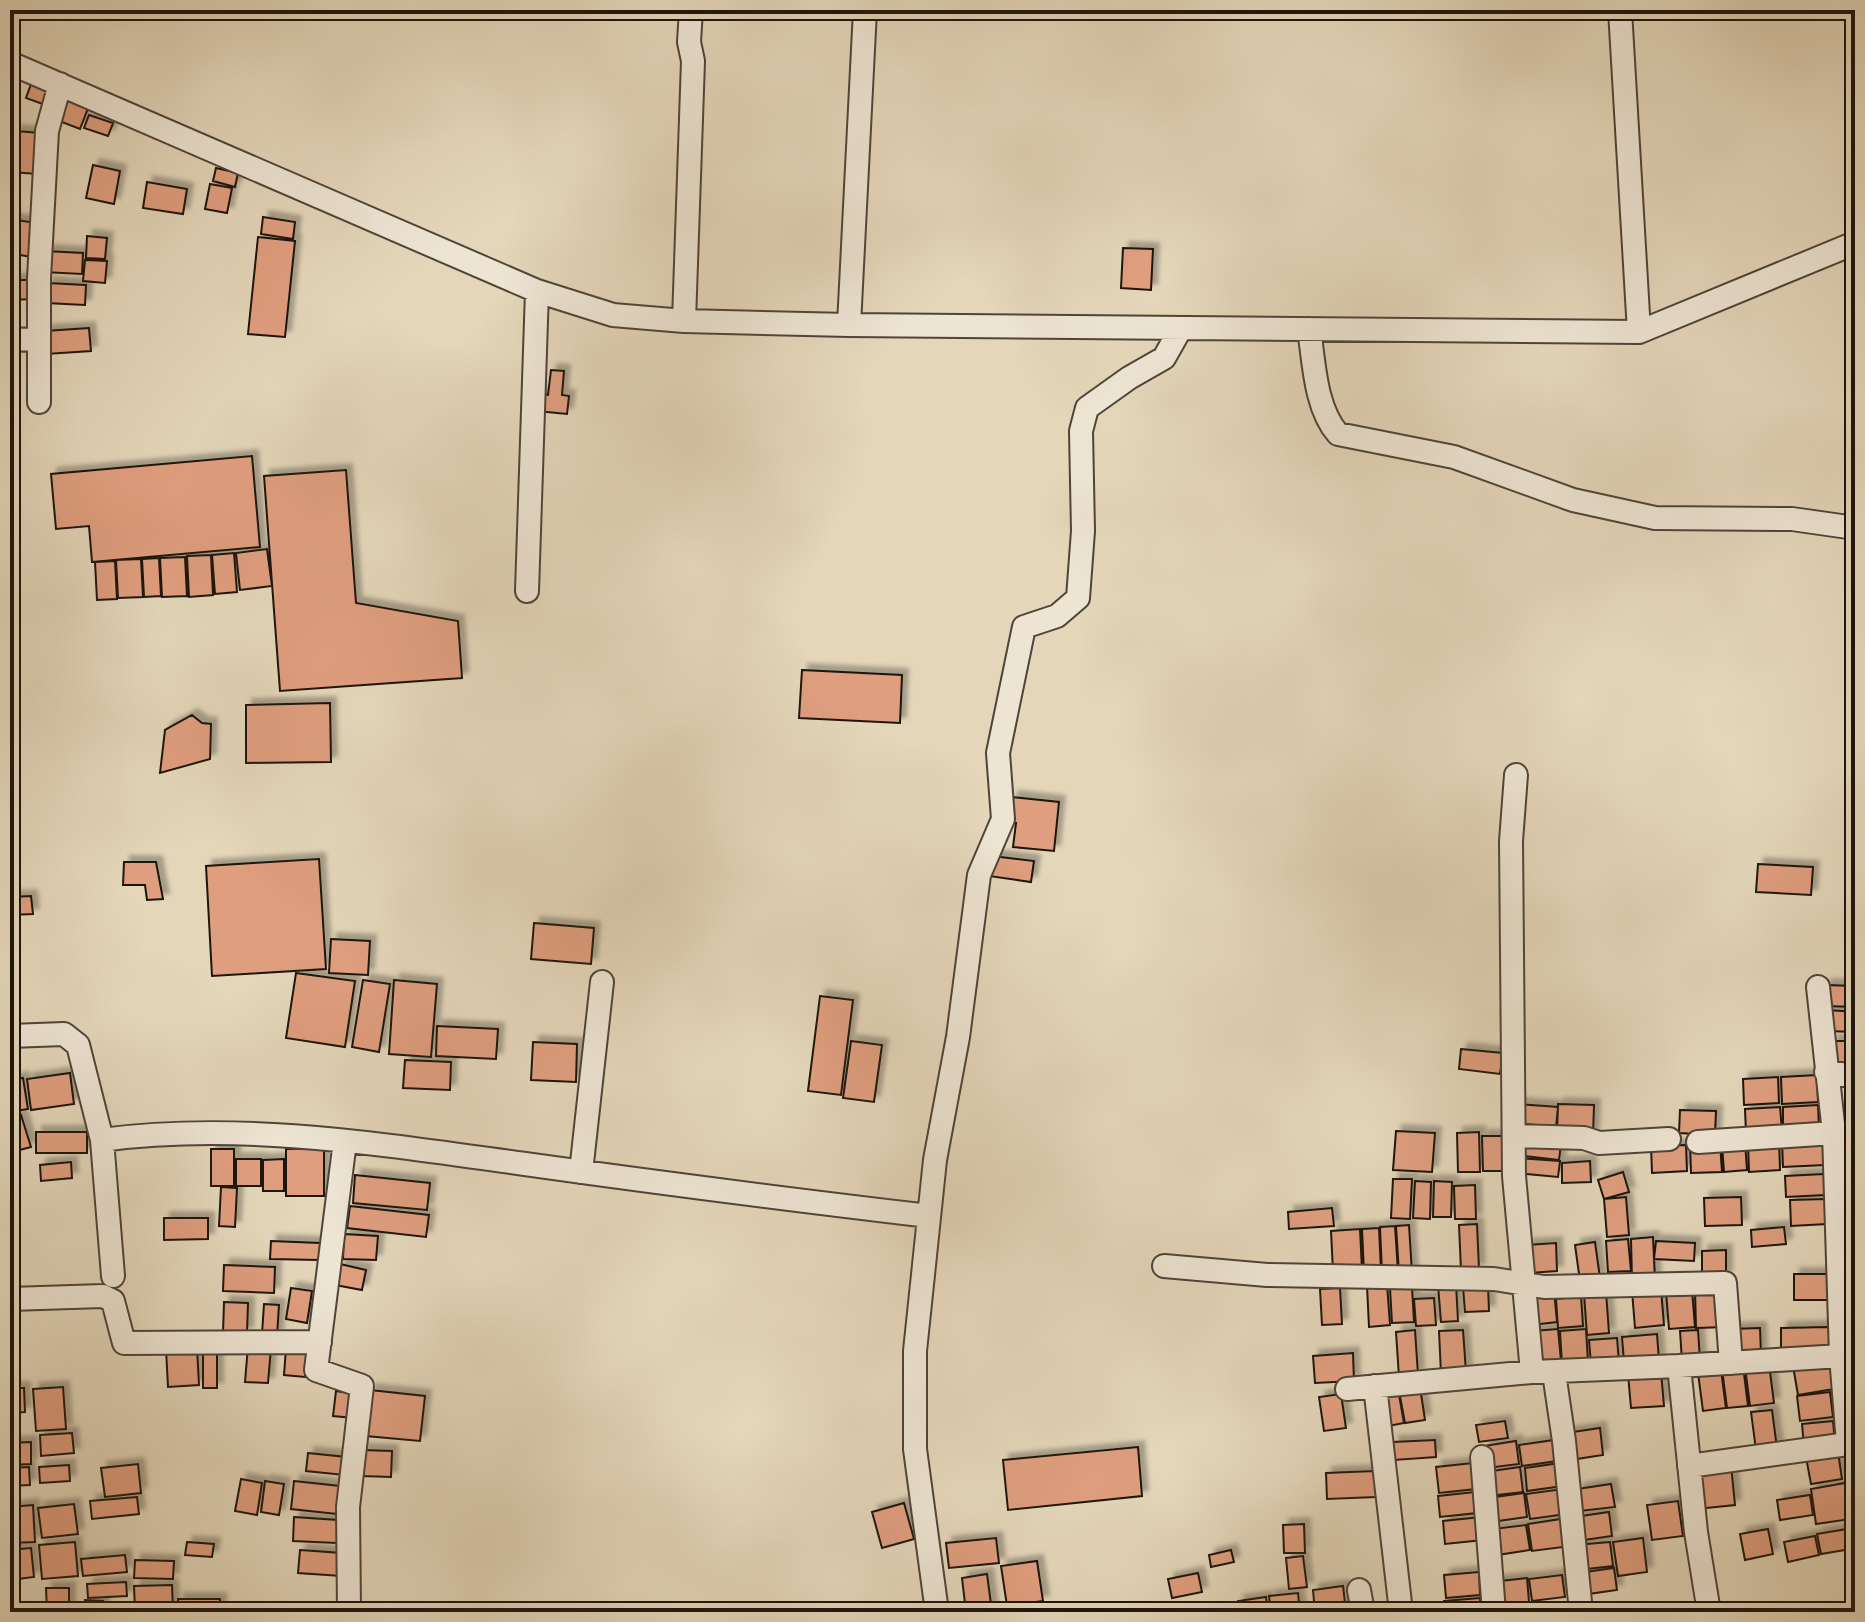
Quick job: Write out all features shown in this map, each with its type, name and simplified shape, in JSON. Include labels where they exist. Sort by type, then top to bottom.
[{"type":"street","points":[[684,321],[693,61],[689,42],[691,10]]},
{"type":"street","points":[[849,325],[865,10]]},
{"type":"street","points":[[1620,10],[1639,332]]},
{"type":"street","points":[[10,63],[537,291],[613,315],[684,321],[849,325],[1639,332],[1854,238]]},
{"type":"street","points":[[39,402],[39,278],[47,131],[60,84]]},
{"type":"street","points":[[527,591],[537,291]]},
{"type":"street","points":[[937,1612],[915,1449],[915,1351],[935,1160],[958,1037],[979,875],[1003,819],[998,753],[1024,627],[1057,616],[1078,598],[1083,531],[1081,431],[1087,408],[1164,358],[1181,328]]},
{"type":"street","points":[[1309,329],[1322,401],[1331,426],[1338,434],[1454,457],[1573,500],[1655,518],[1792,519],[1855,528]]},
{"type":"street","points":[[10,340],[39,339]]},
{"type":"street","points":[[1516,775],[1511,841],[1514,1176],[1532,1372]]},
{"type":"street","points":[[581,1172],[602,982]]},
{"type":"street","points":[[1689,1466],[1851,1443],[1841,1356],[1834,1133],[1818,987]]},
{"type":"street","points":[[10,1036],[64,1034],[78,1045],[102,1140],[113,1276]]},
{"type":"street","points":[[1826,1072],[1855,1076]]},
{"type":"street","points":[[1698,1142],[1834,1133]]},
{"type":"street","points":[[102,1140],[133,1136],[233,1134],[345,1141],[929,1216]]},
{"type":"street","points":[[1514,1136],[1584,1138],[1599,1143],[1669,1139]]},
{"type":"street","points":[[345,1141],[316,1370],[362,1386],[348,1507],[349,1612]]},
{"type":"street","points":[[1164,1266],[1267,1275],[1494,1279],[1544,1287],[1725,1283],[1731,1363]]},
{"type":"street","points":[[10,1299],[103,1296],[113,1301],[124,1343],[320,1342]]},
{"type":"street","points":[[1347,1389],[1532,1372],[1841,1356]]},
{"type":"street","points":[[1679,1366],[1709,1612]]},
{"type":"street","points":[[1554,1373],[1581,1612]]},
{"type":"street","points":[[1375,1386],[1401,1612]]},
{"type":"street","points":[[1482,1457],[1494,1612]]},
{"type":"building","points":[[31,84],[53,91],[48,106],[26,98]]},
{"type":"building","points":[[62,98],[88,108],[80,129],[54,119]]},
{"type":"building","points":[[89,115],[113,123],[108,136],[84,128]]},
{"type":"building","points":[[15,131],[41,133],[37,174],[11,172]]},
{"type":"building","points":[[93,165],[120,171],[114,204],[86,198]]},
{"type":"building","points":[[216,168],[238,173],[235,187],[213,181]]},
{"type":"building","points":[[147,182],[187,189],[183,214],[143,208]]},
{"type":"building","points":[[210,184],[232,188],[227,213],[205,209]]},
{"type":"building","points":[[263,217],[295,222],[293,239],[261,234]]},
{"type":"building","points":[[10,219],[36,223],[31,257],[10,253]]},
{"type":"building","points":[[87,236],[107,238],[105,259],[86,258]]},
{"type":"building","points":[[258,237],[295,241],[285,337],[248,334]]},
{"type":"building","points":[[1123,248],[1153,249],[1151,290],[1121,288]]},
{"type":"building","points":[[45,251],[83,253],[82,274],[43,272]]},
{"type":"building","points":[[85,260],[107,261],[105,283],[83,281]]},
{"type":"building","points":[[10,280],[34,280],[34,299],[10,300]]},
{"type":"building","points":[[47,283],[86,285],[85,305],[46,303]]},
{"type":"building","points":[[89,328],[91,351],[46,354],[45,331]]},
{"type":"building","points":[[551,370],[564,371],[562,395],[569,396],[567,414],[537,411],[539,394],[548,395]]},
{"type":"building","points":[[252,456],[260,547],[92,562],[89,526],[56,529],[51,474]]},
{"type":"building","points":[[346,470],[356,603],[458,621],[462,678],[280,691],[264,476]]},
{"type":"building","points":[[267,549],[272,586],[240,590],[236,553]]},
{"type":"building","points":[[234,553],[237,592],[215,594],[212,555]]},
{"type":"building","points":[[211,555],[213,595],[189,597],[187,556]]},
{"type":"building","points":[[185,557],[187,596],[162,597],[160,558]]},
{"type":"building","points":[[159,558],[161,596],[144,597],[142,559]]},
{"type":"building","points":[[141,559],[143,597],[118,598],[116,560]]},
{"type":"building","points":[[115,561],[117,599],[97,600],[95,562]]},
{"type":"building","points":[[802,670],[902,675],[900,723],[799,718]]},
{"type":"building","points":[[330,703],[331,762],[246,763],[246,705]]},
{"type":"building","points":[[192,715],[202,723],[211,724],[210,759],[160,773],[165,730]]},
{"type":"building","points":[[1012,797],[1059,802],[1054,851],[1013,847],[1016,823],[1009,823]]},
{"type":"building","points":[[992,856],[1034,861],[1031,882],[989,876]]},
{"type":"building","points":[[319,859],[326,969],[212,976],[206,866]]},
{"type":"building","points":[[124,862],[156,862],[163,899],[147,900],[145,885],[123,885]]},
{"type":"building","points":[[1758,864],[1813,867],[1811,895],[1756,892]]},
{"type":"building","points":[[31,896],[33,914],[10,915],[10,897]]},
{"type":"building","points":[[534,923],[594,928],[591,964],[531,959]]},
{"type":"building","points":[[331,939],[370,941],[368,975],[329,973]]},
{"type":"building","points":[[296,973],[355,981],[345,1047],[286,1038]]},
{"type":"building","points":[[363,980],[390,984],[379,1052],[352,1047]]},
{"type":"building","points":[[394,980],[437,984],[431,1057],[389,1054]]},
{"type":"building","points":[[1825,985],[1855,986],[1855,1007],[1824,1006]]},
{"type":"building","points":[[820,996],[853,1000],[841,1095],[808,1091]]},
{"type":"building","points":[[1828,1010],[1855,1012],[1855,1032],[1827,1031]]},
{"type":"building","points":[[437,1026],[498,1029],[496,1059],[436,1056]]},
{"type":"building","points":[[851,1041],[882,1045],[874,1102],[843,1098]]},
{"type":"building","points":[[1832,1041],[1855,1041],[1855,1067],[1832,1067]]},
{"type":"building","points":[[533,1042],[577,1044],[576,1082],[531,1080]]},
{"type":"building","points":[[1461,1049],[1503,1053],[1500,1074],[1459,1069]]},
{"type":"building","points":[[405,1060],[451,1062],[450,1090],[403,1088]]},
{"type":"building","points":[[70,1073],[74,1104],[31,1110],[27,1079]]},
{"type":"building","points":[[1817,1075],[1818,1102],[1782,1104],[1781,1077]]},
{"type":"building","points":[[1778,1077],[1779,1103],[1744,1105],[1743,1079]]},
{"type":"building","points":[[23,1078],[28,1109],[10,1112],[10,1080]]},
{"type":"building","points":[[1517,1104],[1558,1107],[1556,1127],[1516,1123]]},
{"type":"building","points":[[1558,1104],[1594,1105],[1593,1136],[1557,1134]]},
{"type":"building","points":[[1818,1105],[1819,1128],[1783,1130],[1783,1107]]},
{"type":"building","points":[[1780,1107],[1782,1131],[1746,1133],[1745,1109]]},
{"type":"building","points":[[1680,1110],[1716,1111],[1715,1135],[1679,1133]]},
{"type":"building","points":[[21,1115],[31,1147],[12,1152],[10,1119]]},
{"type":"building","points":[[1396,1131],[1435,1133],[1432,1172],[1393,1170]]},
{"type":"building","points":[[36,1132],[87,1132],[87,1153],[36,1153]]},
{"type":"building","points":[[1479,1132],[1480,1172],[1458,1172],[1457,1133]]},
{"type":"building","points":[[1482,1136],[1507,1136],[1507,1171],[1483,1171]]},
{"type":"building","points":[[1518,1140],[1561,1144],[1559,1160],[1516,1155]]},
{"type":"building","points":[[1824,1140],[1825,1165],[1783,1167],[1782,1142]]},
{"type":"building","points":[[1779,1141],[1780,1170],[1749,1172],[1748,1143]]},
{"type":"building","points":[[1745,1142],[1747,1170],[1724,1172],[1722,1144]]},
{"type":"building","points":[[1720,1143],[1722,1172],[1691,1173],[1690,1144]]},
{"type":"building","points":[[1686,1145],[1687,1171],[1652,1173],[1651,1146]]},
{"type":"building","points":[[324,1148],[324,1196],[286,1196],[286,1149]]},
{"type":"building","points":[[211,1149],[234,1149],[234,1186],[211,1186]]},
{"type":"building","points":[[1517,1158],[1560,1161],[1558,1177],[1516,1173]]},
{"type":"building","points":[[236,1159],[261,1159],[261,1186],[236,1186]]},
{"type":"building","points":[[284,1159],[284,1191],[263,1191],[263,1160]]},
{"type":"building","points":[[1590,1161],[1591,1182],[1562,1183],[1562,1163]]},
{"type":"building","points":[[71,1162],[72,1178],[41,1181],[40,1165]]},
{"type":"building","points":[[1623,1172],[1629,1192],[1604,1199],[1598,1180]]},
{"type":"building","points":[[1824,1174],[1825,1195],[1786,1197],[1785,1176]]},
{"type":"building","points":[[1855,1174],[1855,1196],[1841,1196],[1840,1175]]},
{"type":"building","points":[[355,1175],[430,1183],[427,1210],[353,1203]]},
{"type":"building","points":[[1393,1179],[1412,1179],[1410,1219],[1391,1218]]},
{"type":"building","points":[[1415,1181],[1431,1182],[1430,1219],[1413,1218]]},
{"type":"building","points":[[1434,1181],[1452,1182],[1451,1217],[1433,1217]]},
{"type":"building","points":[[1475,1185],[1476,1219],[1455,1219],[1454,1186]]},
{"type":"building","points":[[221,1187],[237,1188],[235,1227],[219,1226]]},
{"type":"building","points":[[1626,1197],[1629,1235],[1607,1237],[1604,1199]]},
{"type":"building","points":[[1741,1197],[1742,1225],[1705,1226],[1704,1198]]},
{"type":"building","points":[[1826,1199],[1827,1224],[1791,1226],[1790,1200]]},
{"type":"building","points":[[350,1206],[429,1215],[426,1237],[347,1228]]},
{"type":"building","points":[[1332,1208],[1334,1226],[1289,1229],[1288,1212]]},
{"type":"building","points":[[164,1218],[208,1218],[208,1239],[164,1240]]},
{"type":"building","points":[[1477,1224],[1479,1269],[1461,1270],[1459,1225]]},
{"type":"building","points":[[1409,1225],[1412,1273],[1399,1273],[1396,1226]]},
{"type":"building","points":[[1395,1226],[1398,1272],[1382,1273],[1380,1227]]},
{"type":"building","points":[[1784,1227],[1786,1244],[1752,1247],[1751,1230]]},
{"type":"building","points":[[1379,1228],[1381,1271],[1364,1272],[1362,1229]]},
{"type":"building","points":[[1360,1229],[1362,1270],[1333,1272],[1331,1231]]},
{"type":"building","points":[[344,1234],[378,1236],[376,1260],[343,1259]]},
{"type":"building","points":[[1653,1237],[1655,1280],[1632,1281],[1631,1239]]},
{"type":"building","points":[[1628,1239],[1631,1271],[1608,1272],[1606,1241]]},
{"type":"building","points":[[271,1241],[320,1243],[319,1260],[270,1259]]},
{"type":"building","points":[[1656,1241],[1695,1243],[1694,1261],[1654,1259]]},
{"type":"building","points":[[1595,1242],[1600,1278],[1580,1281],[1575,1245]]},
{"type":"building","points":[[1556,1243],[1557,1271],[1529,1273],[1527,1245]]},
{"type":"building","points":[[1855,1244],[1855,1278],[1844,1278],[1843,1245]]},
{"type":"building","points":[[1726,1250],[1726,1277],[1702,1278],[1702,1251]]},
{"type":"building","points":[[340,1264],[366,1270],[362,1290],[335,1285]]},
{"type":"building","points":[[224,1265],[275,1267],[274,1293],[223,1291]]},
{"type":"building","points":[[1794,1274],[1832,1274],[1832,1300],[1794,1300]]},
{"type":"building","points":[[1387,1284],[1390,1325],[1369,1327],[1367,1286]]},
{"type":"building","points":[[1456,1284],[1458,1321],[1441,1322],[1438,1285]]},
{"type":"building","points":[[1488,1286],[1489,1311],[1465,1312],[1463,1287]]},
{"type":"building","points":[[1412,1287],[1414,1322],[1392,1323],[1390,1288]]},
{"type":"building","points":[[291,1288],[312,1291],[307,1323],[286,1319]]},
{"type":"building","points":[[1340,1288],[1342,1324],[1322,1325],[1320,1289]]},
{"type":"building","points":[[1661,1289],[1664,1325],[1635,1328],[1632,1291]]},
{"type":"building","points":[[1724,1289],[1726,1327],[1696,1328],[1695,1290]]},
{"type":"building","points":[[1692,1290],[1695,1327],[1669,1329],[1666,1292]]},
{"type":"building","points":[[1554,1291],[1557,1322],[1532,1325],[1529,1293]]},
{"type":"building","points":[[1606,1292],[1609,1333],[1587,1335],[1584,1294]]},
{"type":"building","points":[[1581,1296],[1583,1326],[1558,1328],[1556,1299]]},
{"type":"building","points":[[1434,1298],[1436,1325],[1416,1326],[1414,1299]]},
{"type":"building","points":[[224,1302],[248,1303],[247,1333],[223,1333]]},
{"type":"building","points":[[264,1304],[279,1305],[277,1336],[262,1334]]},
{"type":"building","points":[[1829,1327],[1830,1347],[1781,1349],[1781,1328]]},
{"type":"building","points":[[1760,1328],[1761,1354],[1732,1355],[1731,1329]]},
{"type":"building","points":[[1558,1329],[1561,1361],[1535,1363],[1533,1331]]},
{"type":"building","points":[[1586,1329],[1588,1362],[1562,1364],[1560,1331]]},
{"type":"building","points":[[1415,1330],[1418,1375],[1399,1377],[1396,1332]]},
{"type":"building","points":[[1463,1330],[1466,1372],[1441,1374],[1439,1331]]},
{"type":"building","points":[[1698,1330],[1700,1360],[1682,1361],[1680,1331]]},
{"type":"building","points":[[1657,1334],[1659,1360],[1624,1362],[1622,1337]]},
{"type":"building","points":[[1617,1338],[1619,1362],[1591,1364],[1589,1340]]},
{"type":"building","points":[[248,1346],[271,1348],[268,1383],[245,1382]]},
{"type":"building","points":[[197,1348],[199,1385],[168,1387],[166,1349]]},
{"type":"building","points":[[286,1348],[307,1349],[305,1377],[284,1375]]},
{"type":"building","points":[[203,1350],[217,1350],[217,1388],[203,1388]]},
{"type":"building","points":[[1353,1353],[1354,1381],[1315,1383],[1313,1356]]},
{"type":"building","points":[[1829,1360],[1834,1389],[1798,1395],[1793,1366]]},
{"type":"building","points":[[1769,1364],[1774,1403],[1750,1406],[1745,1367]]},
{"type":"building","points":[[1743,1366],[1748,1406],[1727,1408],[1722,1369]]},
{"type":"building","points":[[1721,1370],[1726,1408],[1703,1411],[1698,1373]]},
{"type":"building","points":[[1661,1372],[1664,1406],[1631,1408],[1628,1374]]},
{"type":"building","points":[[63,1387],[66,1429],[36,1431],[33,1389]]},
{"type":"building","points":[[1420,1387],[1425,1420],[1405,1423],[1399,1391]]},
{"type":"building","points":[[10,1388],[24,1388],[25,1412],[10,1413]]},
{"type":"building","points":[[1398,1389],[1404,1423],[1383,1427],[1377,1393]]},
{"type":"building","points":[[370,1390],[425,1396],[420,1441],[366,1436]]},
{"type":"building","points":[[336,1391],[356,1394],[353,1418],[333,1416]]},
{"type":"building","points":[[1830,1392],[1833,1417],[1800,1421],[1797,1396]]},
{"type":"building","points":[[1341,1394],[1346,1428],[1324,1431],[1319,1397]]},
{"type":"building","points":[[1772,1410],[1777,1448],[1756,1450],[1751,1412]]},
{"type":"building","points":[[1505,1421],[1508,1438],[1479,1442],[1476,1425]]},
{"type":"building","points":[[1833,1421],[1835,1443],[1804,1446],[1802,1424]]},
{"type":"building","points":[[1600,1428],[1603,1455],[1570,1460],[1566,1433]]},
{"type":"building","points":[[72,1433],[74,1453],[41,1456],[40,1435]]},
{"type":"building","points":[[1435,1440],[1436,1457],[1394,1460],[1393,1442]]},
{"type":"building","points":[[1554,1440],[1557,1461],[1522,1466],[1519,1445]]},
{"type":"building","points":[[1516,1441],[1519,1464],[1487,1468],[1484,1446]]},
{"type":"building","points":[[31,1442],[31,1464],[10,1465],[10,1443]]},
{"type":"building","points":[[1138,1447],[1142,1496],[1008,1510],[1003,1460]]},
{"type":"building","points":[[362,1450],[392,1451],[391,1477],[362,1476]]},
{"type":"building","points":[[1838,1452],[1842,1479],[1811,1484],[1806,1457]]},
{"type":"building","points":[[308,1453],[346,1457],[344,1475],[306,1471]]},
{"type":"building","points":[[1473,1463],[1476,1489],[1439,1493],[1436,1467]]},
{"type":"building","points":[[1560,1463],[1563,1486],[1527,1491],[1525,1468]]},
{"type":"building","points":[[138,1464],[141,1493],[105,1497],[101,1468]]},
{"type":"building","points":[[69,1465],[70,1481],[40,1483],[39,1467]]},
{"type":"building","points":[[1731,1465],[1735,1505],[1697,1509],[1694,1469]]},
{"type":"building","points":[[29,1467],[30,1485],[10,1486],[10,1468]]},
{"type":"building","points":[[1520,1467],[1523,1492],[1489,1496],[1485,1472]]},
{"type":"building","points":[[1375,1471],[1376,1497],[1327,1499],[1326,1473]]},
{"type":"building","points":[[241,1479],[262,1483],[257,1515],[235,1511]]},
{"type":"building","points":[[265,1481],[284,1484],[279,1515],[261,1512]]},
{"type":"building","points":[[294,1481],[340,1486],[337,1514],[291,1509]]},
{"type":"building","points":[[1845,1483],[1851,1519],[1816,1524],[1811,1489]]},
{"type":"building","points":[[1611,1484],[1615,1507],[1580,1511],[1577,1489]]},
{"type":"building","points":[[1563,1489],[1567,1514],[1530,1519],[1526,1494]]},
{"type":"building","points":[[1475,1492],[1477,1513],[1440,1517],[1438,1496]]},
{"type":"building","points":[[1524,1493],[1527,1517],[1491,1522],[1488,1498]]},
{"type":"building","points":[[1810,1495],[1813,1515],[1780,1520],[1777,1500]]},
{"type":"building","points":[[137,1497],[139,1514],[92,1519],[90,1501]]},
{"type":"building","points":[[1678,1501],[1683,1536],[1652,1540],[1647,1505]]},
{"type":"building","points":[[904,1503],[914,1539],[882,1548],[872,1512]]},
{"type":"building","points":[[74,1504],[78,1534],[42,1538],[38,1508]]},
{"type":"building","points":[[33,1505],[35,1542],[10,1543],[10,1507]]},
{"type":"building","points":[[1609,1512],[1612,1536],[1577,1541],[1574,1517]]},
{"type":"building","points":[[294,1517],[338,1520],[337,1543],[293,1541]]},
{"type":"building","points":[[1481,1517],[1483,1540],[1445,1544],[1443,1521]]},
{"type":"building","points":[[1567,1518],[1571,1546],[1532,1551],[1528,1524]]},
{"type":"building","points":[[1304,1524],[1305,1553],[1284,1553],[1283,1525]]},
{"type":"building","points":[[1526,1525],[1530,1550],[1497,1555],[1493,1529]]},
{"type":"building","points":[[1768,1529],[1773,1554],[1745,1560],[1740,1534]]},
{"type":"building","points":[[1847,1529],[1851,1549],[1821,1554],[1817,1534]]},
{"type":"building","points":[[1815,1536],[1819,1555],[1788,1562],[1784,1542]]},
{"type":"building","points":[[996,1538],[999,1563],[949,1568],[946,1543]]},
{"type":"building","points":[[1643,1538],[1647,1572],[1618,1576],[1613,1542]]},
{"type":"building","points":[[75,1542],[78,1576],[42,1579],[39,1545]]},
{"type":"building","points":[[187,1542],[214,1544],[212,1557],[185,1555]]},
{"type":"building","points":[[1610,1542],[1613,1566],[1578,1570],[1575,1545]]},
{"type":"building","points":[[31,1548],[34,1577],[10,1580],[10,1550]]},
{"type":"building","points":[[300,1550],[342,1553],[341,1576],[298,1573]]},
{"type":"building","points":[[1231,1550],[1234,1562],[1211,1567],[1209,1555]]},
{"type":"building","points":[[125,1555],[127,1572],[83,1576],[81,1559]]},
{"type":"building","points":[[1303,1556],[1307,1587],[1289,1589],[1286,1558]]},
{"type":"building","points":[[135,1560],[174,1561],[173,1579],[134,1578]]},
{"type":"building","points":[[1037,1561],[1043,1601],[1007,1606],[1001,1566]]},
{"type":"building","points":[[1614,1568],[1617,1590],[1581,1595],[1578,1573]]},
{"type":"building","points":[[1479,1572],[1480,1595],[1446,1598],[1444,1575]]},
{"type":"building","points":[[1198,1573],[1202,1592],[1172,1598],[1168,1579]]},
{"type":"building","points":[[987,1574],[992,1612],[966,1612],[962,1578]]},
{"type":"building","points":[[1562,1575],[1565,1597],[1532,1601],[1529,1579]]},
{"type":"building","points":[[1527,1578],[1529,1602],[1494,1605],[1492,1582]]},
{"type":"building","points":[[126,1582],[127,1596],[88,1598],[87,1584]]},
{"type":"building","points":[[172,1585],[173,1609],[135,1610],[134,1586]]},
{"type":"building","points":[[1343,1586],[1346,1612],[1315,1612],[1313,1590]]},
{"type":"building","points":[[46,1588],[69,1588],[69,1612],[47,1612]]},
{"type":"building","points":[[1298,1593],[1300,1612],[1271,1612],[1269,1596]]},
{"type":"building","points":[[1266,1597],[1268,1612],[1239,1612],[1238,1601]]},
{"type":"building","points":[[1480,1598],[1481,1612],[1445,1612],[1444,1601]]},
{"type":"building","points":[[178,1599],[220,1599],[220,1612],[178,1612]]},
{"type":"building","points":[[85,1600],[103,1601],[103,1612],[84,1612]]}]
